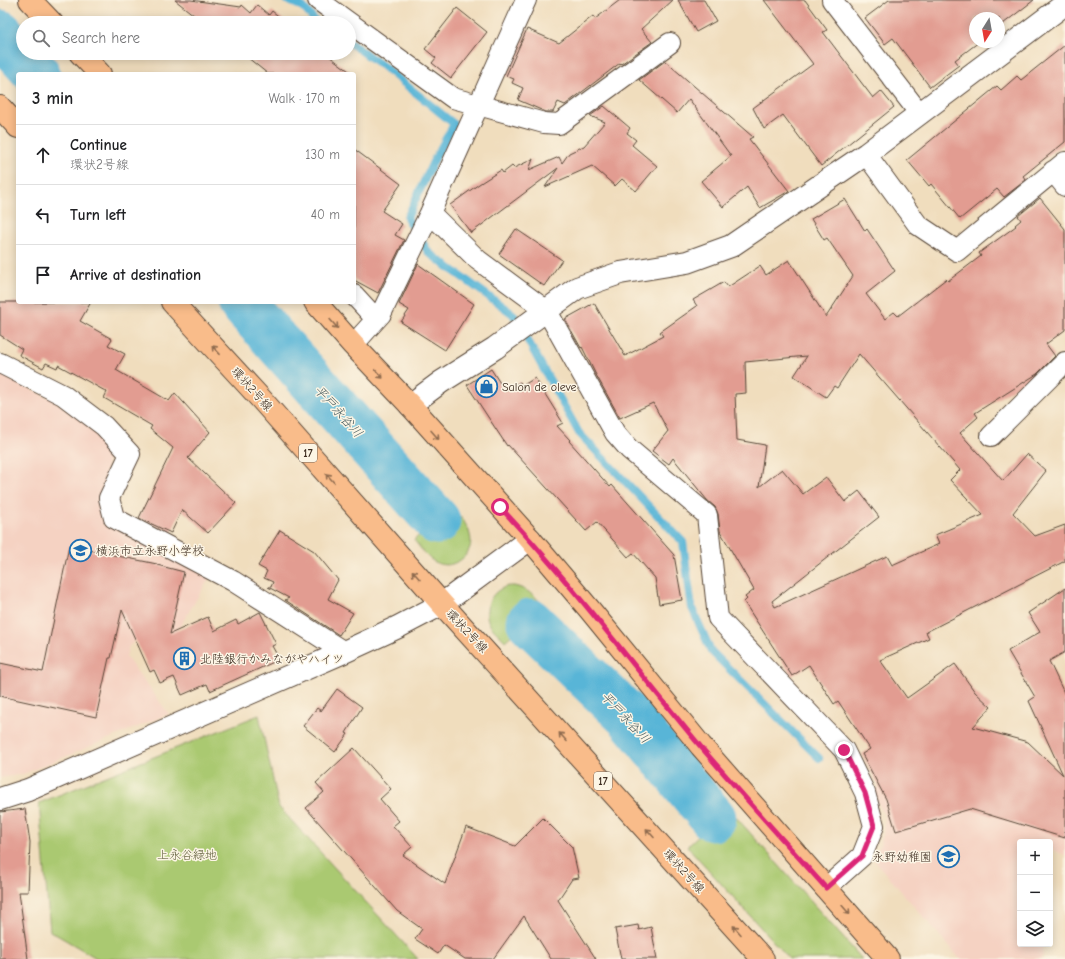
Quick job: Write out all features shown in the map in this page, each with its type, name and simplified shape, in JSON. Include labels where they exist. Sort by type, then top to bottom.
[{"type":"main road","points":[[87,60],[99,72]]},
{"type":"main road","points":[[0,107],[16,125]]},
{"type":"main road","name":"環状2号線","points":[[174,304],[261,399],[442,604],[763,959]]},
{"type":"main road","points":[[317,304],[530,539],[701,746],[888,959]]},
{"type":"street","points":[[318,0],[340,16]]},
{"type":"street","points":[[353,345],[381,314],[412,252],[526,0]]},
{"type":"street","points":[[836,1],[920,114]]},
{"type":"street","points":[[410,405],[512,336],[577,288],[620,273],[687,262],[731,246],[866,154],[1065,4]]},
{"type":"street","points":[[356,28],[453,98],[544,123],[560,124],[670,43]]},
{"type":"street","points":[[866,154],[918,225],[957,251],[1061,173]]},
{"type":"street","points":[[426,221],[478,260],[544,313],[615,433],[629,449],[707,515],[718,618],[844,750],[865,793],[874,826],[862,856],[826,888]]},
{"type":"street","points":[[356,297],[376,319]]},
{"type":"street","points":[[991,436],[1065,362]]},
{"type":"street","points":[[0,363],[63,395],[104,426],[130,454],[109,498],[114,518],[233,581],[344,652]]},
{"type":"street","points":[[0,799],[28,790],[344,652],[442,604],[530,539]]},
{"type":"shaded area","name":"横浜市立永野小学校","points":[[0,374],[56,401],[100,431],[108,442],[109,455],[102,501],[210,577],[176,633],[143,638],[135,641],[129,646],[126,657],[169,714],[23,774],[0,778]]},
{"type":"shaded area","name":"永野幼稚園","points":[[932,770],[1065,780],[1065,855],[1053,850],[1053,839],[1017,839],[1017,947],[1042,947],[1043,955],[1041,959],[960,959],[874,860],[883,836],[885,817],[872,790]]},
{"type":"green space","points":[[452,506],[467,527],[471,542],[466,555],[460,560],[447,565],[440,564],[428,557],[414,540]]},
{"type":"green space","points":[[514,586],[531,593],[544,606],[505,641],[490,625],[487,608],[495,593],[505,587]]},
{"type":"green space","name":"上永谷緑地","points":[[259,715],[279,807],[418,959],[98,959],[50,931],[39,803]]},
{"type":"green space","points":[[728,808],[862,959],[789,959],[687,846]]},
{"type":"building","points":[[175,0],[191,0],[241,7],[242,5],[251,13],[257,5],[269,15],[272,11],[278,16],[195,16]]},
{"type":"building","points":[[620,0],[673,0],[641,29],[652,42],[621,64],[620,63],[565,105],[558,102],[553,112],[546,112],[518,100],[523,88],[512,83],[514,79],[506,76],[527,29],[559,43],[593,16],[595,19]]},
{"type":"building","points":[[678,0],[704,0],[716,21],[696,32]]},
{"type":"building","points":[[764,0],[805,0],[827,30],[823,32],[873,98],[881,91],[894,107],[821,166],[783,115],[764,129],[753,108],[813,64]]},
{"type":"building","points":[[889,0],[1034,0],[1005,22],[1005,12],[969,12],[969,48],[971,48],[955,60],[959,65],[930,87],[893,38],[885,44],[865,18]]},
{"type":"building","points":[[457,8],[487,32],[451,78],[432,63],[436,58],[425,49]]},
{"type":"building","points":[[1065,45],[1065,142],[1023,176],[1026,180],[1004,197],[997,189],[960,219],[931,184],[929,186],[907,160],[997,86],[1001,90],[1017,76],[1021,80]]},
{"type":"building","points":[[251,60],[334,60],[350,72],[266,72]]},
{"type":"building","points":[[665,61],[753,137],[749,139],[789,191],[760,208],[747,187],[723,207],[701,181],[731,156],[689,99],[677,113],[639,80]]},
{"type":"building","points":[[604,106],[630,128],[627,133],[636,140],[632,145],[657,166],[636,191],[622,179],[615,186],[592,166],[545,187],[558,168],[471,233],[450,205],[501,170],[503,173],[512,166],[514,168],[533,159],[529,170],[559,157],[562,163],[569,153],[584,146],[605,122],[590,116]]},
{"type":"building","points":[[356,150],[401,184],[382,211],[402,224],[395,235],[404,240],[378,293],[356,281]]},
{"type":"building","points":[[1040,198],[1065,229],[1065,330],[1046,344],[1055,356],[1037,374],[975,413],[978,417],[960,433],[1003,481],[1027,454],[1046,471],[1013,513],[1035,536],[1065,525],[1065,561],[926,632],[929,638],[880,660],[907,698],[955,664],[975,692],[991,707],[973,727],[1028,742],[1063,775],[1029,701],[1035,697],[1008,651],[1040,632],[1028,613],[1065,588],[1065,652],[1049,661],[1065,695],[1065,838],[970,809],[896,831],[886,799],[862,754],[870,749],[838,701],[834,704],[809,665],[792,676],[744,602],[747,599],[745,597],[754,590],[720,531],[718,514],[715,507],[707,500],[673,458],[669,464],[652,451],[668,431],[653,403],[620,418],[582,347],[581,348],[565,319],[594,303],[625,356],[663,336],[660,332],[697,306],[693,300],[724,282],[728,287],[760,266],[766,275],[789,260],[826,317],[853,276],[827,238],[824,240],[811,219],[845,199],[865,231],[867,229],[895,271],[866,294],[885,319],[894,312],[898,316],[946,279],[948,281],[981,256],[979,253],[1016,226],[1015,225],[1021,220],[1018,216]],"holes":[[[859,354],[960,470],[950,480],[983,515],[935,535],[939,544],[892,565],[887,556],[775,607],[772,601],[879,517],[859,491],[845,502],[826,477],[803,494],[782,469],[759,487],[765,445],[737,440],[735,394],[746,393],[745,362],[807,356],[794,376],[826,397],[834,386],[837,388]]]},
{"type":"building","points":[[516,229],[562,260],[544,286],[499,254]]},
{"type":"building","points":[[418,264],[474,304],[445,350],[401,322],[409,310],[399,304]]},
{"type":"building","points":[[0,302],[16,302],[16,304],[90,304],[80,321],[112,339],[108,345],[125,354],[116,370],[169,401],[175,393],[210,432],[188,458],[236,503],[208,533],[182,510],[171,533],[139,518],[173,448],[150,429],[152,426],[104,398],[107,392],[58,365],[57,368],[46,363],[43,368],[19,355],[22,349],[0,335]]},
{"type":"building","points":[[491,369],[505,391],[520,382],[522,386],[535,378],[563,423],[557,426],[610,487],[612,485],[674,555],[682,600],[659,604],[655,578],[633,553],[628,557],[597,522],[586,531],[508,445],[507,446],[467,385]]},
{"type":"building","points":[[280,530],[314,551],[338,580],[328,599],[353,613],[339,635],[285,600],[289,598],[268,587],[271,587],[273,582],[264,578],[267,571],[258,566]]},
{"type":"building","points":[[69,546],[157,564],[184,572],[170,634],[208,617],[214,631],[236,620],[238,624],[260,612],[276,644],[272,646],[277,655],[274,657],[276,661],[210,691],[207,684],[182,695],[174,677],[160,683],[154,670],[150,672],[122,610],[111,658],[109,658],[96,717],[0,696],[0,663],[43,672]]},
{"type":"building","points":[[337,689],[362,707],[346,733],[348,734],[335,752],[303,726],[317,708],[321,711]]},
{"type":"building","points":[[354,748],[391,789],[380,799],[399,821],[393,826],[412,847],[403,855],[445,884],[466,827],[515,846],[543,818],[572,847],[579,878],[572,879],[558,900],[596,959],[551,959],[524,916],[493,959],[465,959],[444,945],[438,954],[415,939],[422,929],[397,911],[306,808],[324,792],[316,783]]},
{"type":"building","points":[[25,809],[30,842],[28,892],[19,892],[28,959],[0,959],[0,812]]},
{"type":"building","points":[[638,925],[639,930],[651,927],[657,959],[621,959],[615,929]]},
{"type":"waterway","points":[[287,0],[303,7],[311,16]]},
{"type":"waterway","name":"平戸永谷川","points":[[0,33],[16,51]]},
{"type":"waterway","points":[[356,47],[384,67],[454,124],[433,162],[407,218],[429,253],[513,314],[579,433],[683,542],[692,608],[711,651],[819,758]]},
{"type":"waterway","name":"平戸永谷川","points":[[24,60],[35,72]]},
{"type":"waterway","name":"平戸永谷川","points":[[243,304],[437,521]]},
{"type":"waterway","name":"平戸永谷川","points":[[530,622],[629,717],[713,818]]},
{"type":"place","name":"Salon de oleve","points":[[486,387]]},
{"type":"place","name":"横浜市立永野小学校","points":[[80,551]]},
{"type":"place","name":"北陸銀行かみながやハイツ","points":[[185,659]]},
{"type":"place","name":"永野幼稚園","points":[[948,857]]},
{"type":"route","points":[[500,507],[530,539],[590,610],[701,746],[826,888],[862,856],[874,826],[865,793],[844,750]]}]
